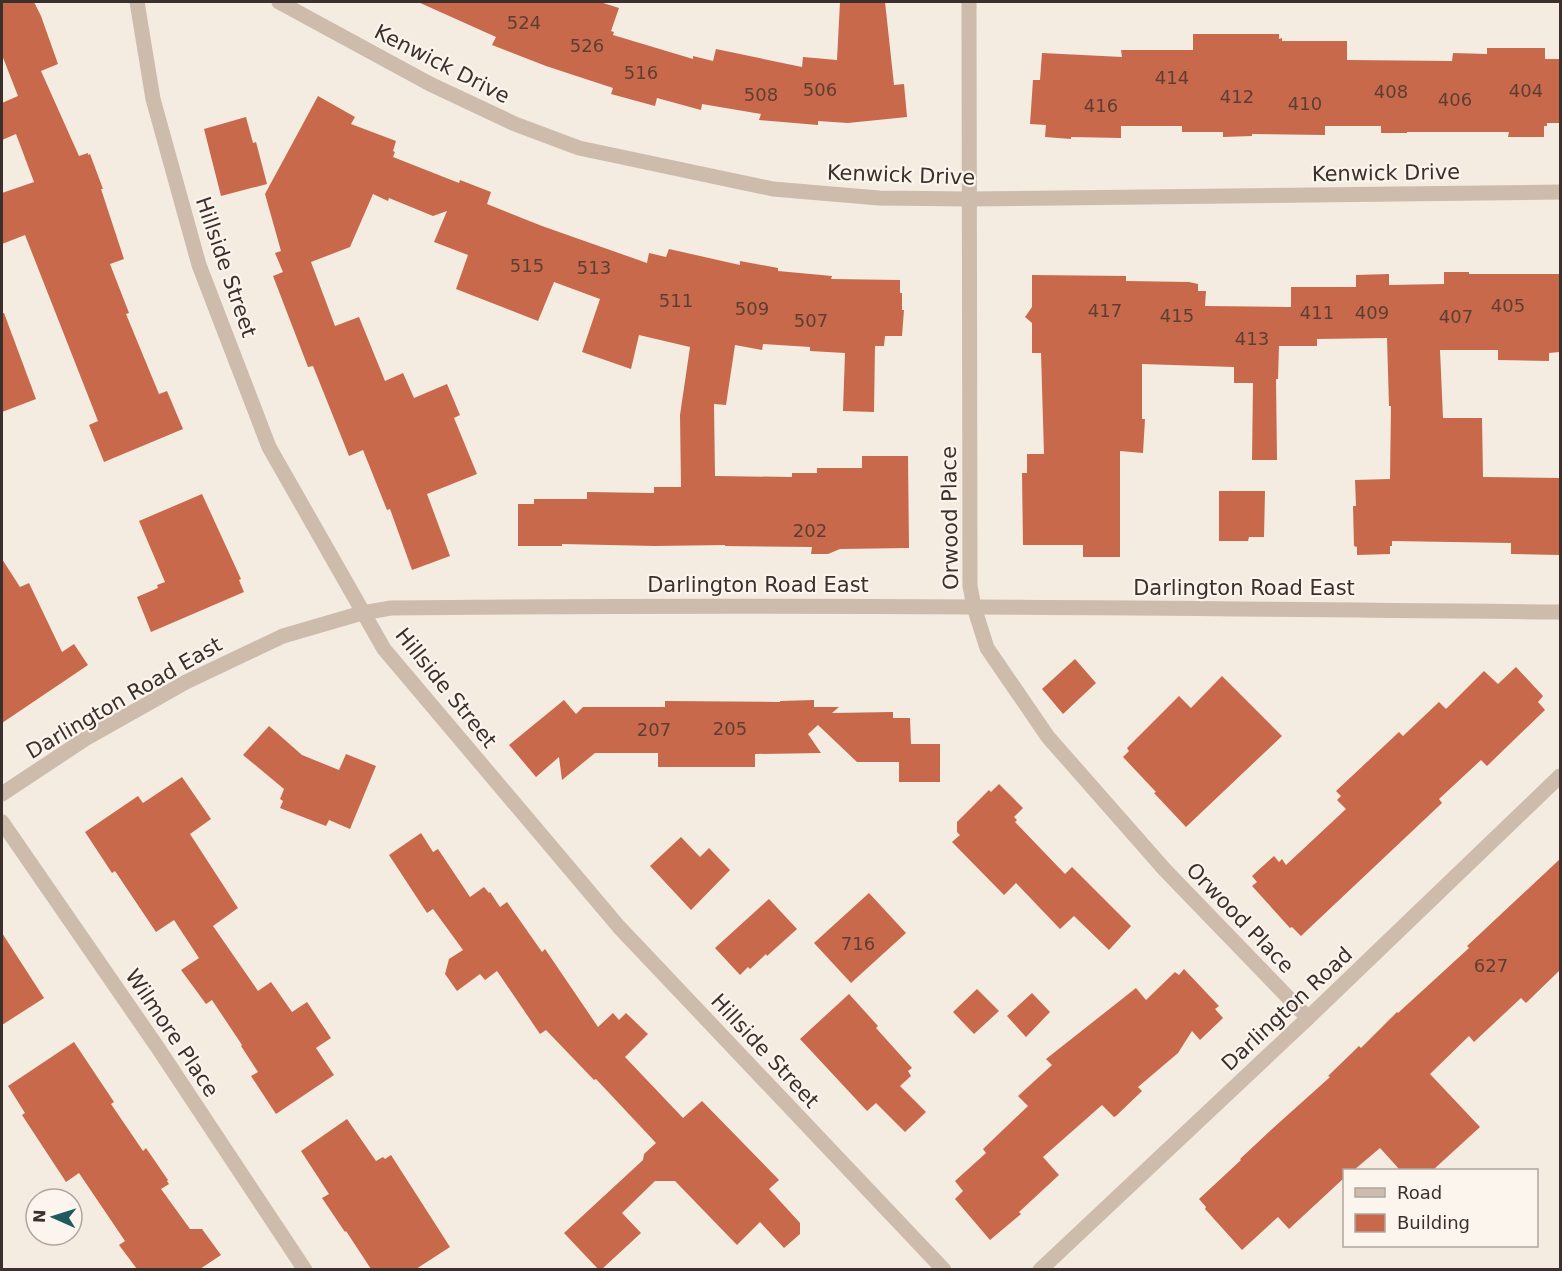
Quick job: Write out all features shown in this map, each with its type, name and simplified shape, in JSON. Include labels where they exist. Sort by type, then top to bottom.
[{"type":"street","name":"Hillside Street","points":[[137,2],[153,99],[199,265],[269,447],[384,649],[619,927],[944,1269]]},
{"type":"street","name":"Kenwick Drive","points":[[279,2],[429,84],[514,124],[579,148],[772,189],[879,198],[968,199],[1560,192]]},
{"type":"street","name":"Orwood Place","points":[[969,2],[970,586],[987,648],[1048,737],[1165,870],[1308,1018]]},
{"type":"street","name":"Darlington Road East","points":[[2,794],[85,739],[186,682],[283,636],[362,612],[391,608],[974,607],[1560,612]]},
{"type":"street","name":"Darlington Road","points":[[1040,1269],[1308,1018],[1560,776]]},
{"type":"street","name":"Wilmore Place","points":[[2,822],[305,1269]]},
{"type":"building","points":[[2,2],[34,2],[41,16],[58,64],[41,71],[79,156],[90,154],[124,259],[110,264],[129,313],[126,314],[159,394],[167,391],[183,429],[104,462],[89,425],[98,421],[25,235],[2,244],[2,193],[34,182],[16,134],[2,140],[2,103],[18,96],[2,55]]},
{"type":"building","points":[[418,2],[600,2],[619,8],[611,31],[614,32],[613,35],[693,59],[693,56],[713,61],[716,49],[802,67],[803,57],[837,60],[840,2],[885,2],[894,85],[904,84],[907,117],[848,123],[818,121],[818,125],[759,120],[761,114],[702,104],[701,110],[657,98],[655,106],[611,94],[613,88],[492,45],[496,37]]},
{"type":"building","points":[[1193,34],[1279,34],[1279,39],[1282,38],[1282,41],[1347,41],[1347,60],[1452,61],[1453,53],[1487,54],[1487,48],[1545,48],[1545,59],[1560,59],[1560,123],[1547,123],[1547,126],[1544,126],[1544,137],[1508,137],[1509,132],[1381,133],[1381,126],[1325,126],[1325,135],[1252,134],[1252,136],[1223,137],[1223,132],[1182,132],[1182,126],[1121,126],[1121,138],[1071,137],[1071,139],[1045,137],[1046,125],[1030,124],[1033,80],[1040,80],[1042,53],[1122,57],[1121,50],[1193,50]]},
{"type":"building","points":[[318,96],[355,117],[351,124],[396,141],[393,157],[459,183],[460,180],[491,192],[487,204],[647,263],[649,253],[666,257],[669,249],[740,265],[740,261],[778,268],[778,271],[832,276],[831,279],[900,280],[902,310],[904,310],[902,336],[885,336],[884,346],[875,346],[874,412],[843,411],[845,353],[810,351],[810,347],[763,344],[762,350],[735,345],[726,405],[714,404],[715,476],[792,477],[792,473],[817,473],[817,468],[862,468],[862,456],[908,456],[909,548],[840,549],[828,554],[811,554],[812,547],[562,544],[562,546],[518,546],[518,504],[534,504],[534,499],[587,499],[587,492],[654,493],[654,487],[681,487],[680,415],[690,347],[639,335],[631,369],[582,352],[600,299],[554,282],[538,321],[456,289],[468,255],[434,242],[447,211],[433,216],[373,194],[350,247],[311,262],[335,326],[359,317],[385,381],[403,373],[414,398],[447,384],[460,415],[454,418],[477,474],[427,494],[450,556],[412,570],[390,509],[387,510],[363,450],[349,456],[313,366],[308,367],[273,276],[283,272],[275,253],[281,251],[265,194]]},
{"type":"building","points":[[246,117],[253,143],[256,142],[267,184],[221,196],[204,129]]},
{"type":"building","points":[[1444,272],[1560,274],[1560,352],[1549,353],[1549,361],[1498,360],[1498,350],[1440,350],[1443,418],[1482,418],[1483,477],[1560,478],[1560,555],[1511,554],[1511,543],[1392,541],[1390,554],[1357,555],[1357,547],[1354,546],[1355,480],[1390,479],[1391,406],[1389,406],[1387,338],[1317,339],[1317,346],[1279,346],[1278,379],[1276,379],[1277,460],[1252,460],[1253,383],[1234,383],[1234,367],[1142,364],[1142,419],[1145,419],[1143,453],[1120,451],[1120,557],[1083,557],[1083,545],[1023,545],[1022,473],[1027,473],[1027,454],[1044,454],[1041,353],[1032,353],[1032,323],[1025,317],[1032,307],[1032,275],[1126,276],[1126,281],[1189,282],[1198,284],[1198,291],[1206,291],[1205,306],[1291,307],[1291,287],[1356,287],[1356,275],[1389,274],[1389,285],[1444,284]]},
{"type":"building","points":[[2,313],[4,313],[36,399],[2,412]]},
{"type":"building","points":[[1219,491],[1265,491],[1264,537],[1249,537],[1248,541],[1219,541]]},
{"type":"building","points":[[202,494],[241,579],[239,580],[244,592],[151,632],[137,597],[158,588],[157,585],[165,582],[139,521]]},
{"type":"building","points":[[2,559],[20,587],[29,583],[62,652],[74,644],[88,665],[2,723]]},
{"type":"building","points":[[1075,659],[1096,683],[1063,714],[1042,689]]},
{"type":"building","points":[[1516,667],[1543,696],[1538,702],[1545,710],[1487,766],[1481,760],[1439,799],[1442,803],[1301,936],[1292,927],[1290,928],[1252,886],[1257,882],[1252,876],[1274,856],[1279,862],[1282,859],[1286,865],[1346,809],[1337,800],[1341,796],[1336,791],[1399,732],[1403,736],[1439,702],[1446,709],[1484,671],[1498,684]]},
{"type":"building","points":[[1222,676],[1282,736],[1186,827],[1123,757],[1129,751],[1127,748],[1179,696],[1191,708]]},
{"type":"building","points":[[564,700],[576,714],[583,707],[665,707],[665,701],[814,700],[814,707],[839,707],[832,713],[893,712],[893,718],[910,718],[911,744],[940,744],[940,782],[899,782],[899,762],[857,762],[818,725],[808,734],[821,753],[755,754],[755,767],[658,767],[658,753],[595,753],[562,780],[559,757],[536,777],[509,745]]},
{"type":"building","points":[[269,726],[302,755],[339,770],[346,754],[376,766],[350,829],[329,820],[326,826],[280,808],[283,801],[280,799],[284,789],[243,755]]},
{"type":"building","points":[[182,777],[211,819],[190,834],[238,908],[213,926],[258,991],[271,982],[292,1012],[307,1002],[331,1038],[316,1048],[334,1075],[276,1114],[251,1076],[258,1072],[242,1045],[212,1000],[206,1004],[181,970],[199,958],[174,920],[156,932],[115,871],[112,873],[85,832],[138,796],[143,803]]},
{"type":"building","points":[[999,784],[1023,808],[1014,817],[1017,820],[1015,822],[1065,874],[1072,867],[1131,926],[1109,950],[1074,916],[1060,929],[1016,883],[1004,895],[952,842],[960,835],[957,832],[957,822],[989,790],[991,792]]},
{"type":"building","points":[[421,833],[433,852],[438,849],[470,897],[484,887],[500,907],[507,902],[542,952],[545,949],[598,1027],[613,1013],[619,1020],[626,1013],[648,1034],[625,1057],[683,1118],[702,1101],[779,1180],[769,1189],[800,1223],[800,1234],[784,1248],[760,1222],[737,1245],[675,1181],[655,1181],[622,1213],[641,1233],[602,1269],[598,1269],[564,1233],[643,1160],[644,1154],[656,1143],[546,1030],[540,1034],[497,971],[485,980],[480,974],[457,991],[445,974],[449,959],[463,950],[433,909],[427,913],[389,855]]},
{"type":"building","points":[[681,837],[700,857],[709,848],[730,870],[691,910],[650,866]]},
{"type":"building","points":[[1560,859],[1560,970],[1526,1003],[1521,998],[1474,1042],[1469,1036],[1430,1074],[1480,1127],[1434,1169],[1399,1169],[1380,1148],[1355,1169],[1343,1169],[1343,1179],[1289,1229],[1278,1217],[1242,1250],[1205,1209],[1206,1207],[1199,1199],[1330,1077],[1328,1076],[1359,1046],[1361,1048],[1397,1012],[1469,948],[1467,946]]},
{"type":"building","points":[[869,893],[906,933],[851,983],[814,943]]},
{"type":"building","points":[[769,899],[797,929],[767,956],[766,954],[740,975],[715,948]]},
{"type":"building","points":[[2,933],[44,998],[2,1025]]},
{"type":"building","points":[[1184,969],[1219,1006],[1215,1009],[1223,1018],[1200,1040],[1192,1031],[1178,1053],[1138,1087],[1142,1091],[1116,1116],[1114,1117],[1102,1105],[1043,1157],[1059,1175],[1019,1212],[1021,1214],[990,1240],[955,1199],[963,1191],[955,1181],[986,1153],[983,1149],[1028,1106],[1018,1096],[1052,1065],[1046,1059],[1136,988],[1146,1000],[1175,972],[1179,975]]},
{"type":"building","points":[[977,989],[999,1011],[974,1034],[953,1012]]},
{"type":"building","points":[[1032,993],[1050,1012],[1026,1037],[1007,1016]]},
{"type":"building","points":[[849,994],[912,1068],[908,1071],[911,1076],[900,1086],[926,1112],[905,1132],[876,1103],[867,1111],[800,1039]]},
{"type":"building","points":[[74,1042],[114,1102],[111,1104],[143,1151],[146,1148],[168,1180],[169,1184],[161,1189],[190,1229],[202,1229],[221,1255],[200,1269],[137,1269],[119,1245],[125,1241],[79,1173],[66,1182],[22,1115],[25,1113],[8,1086]]},
{"type":"building","points":[[347,1119],[376,1161],[391,1155],[450,1247],[416,1269],[371,1269],[322,1198],[329,1194],[301,1151]]}]
